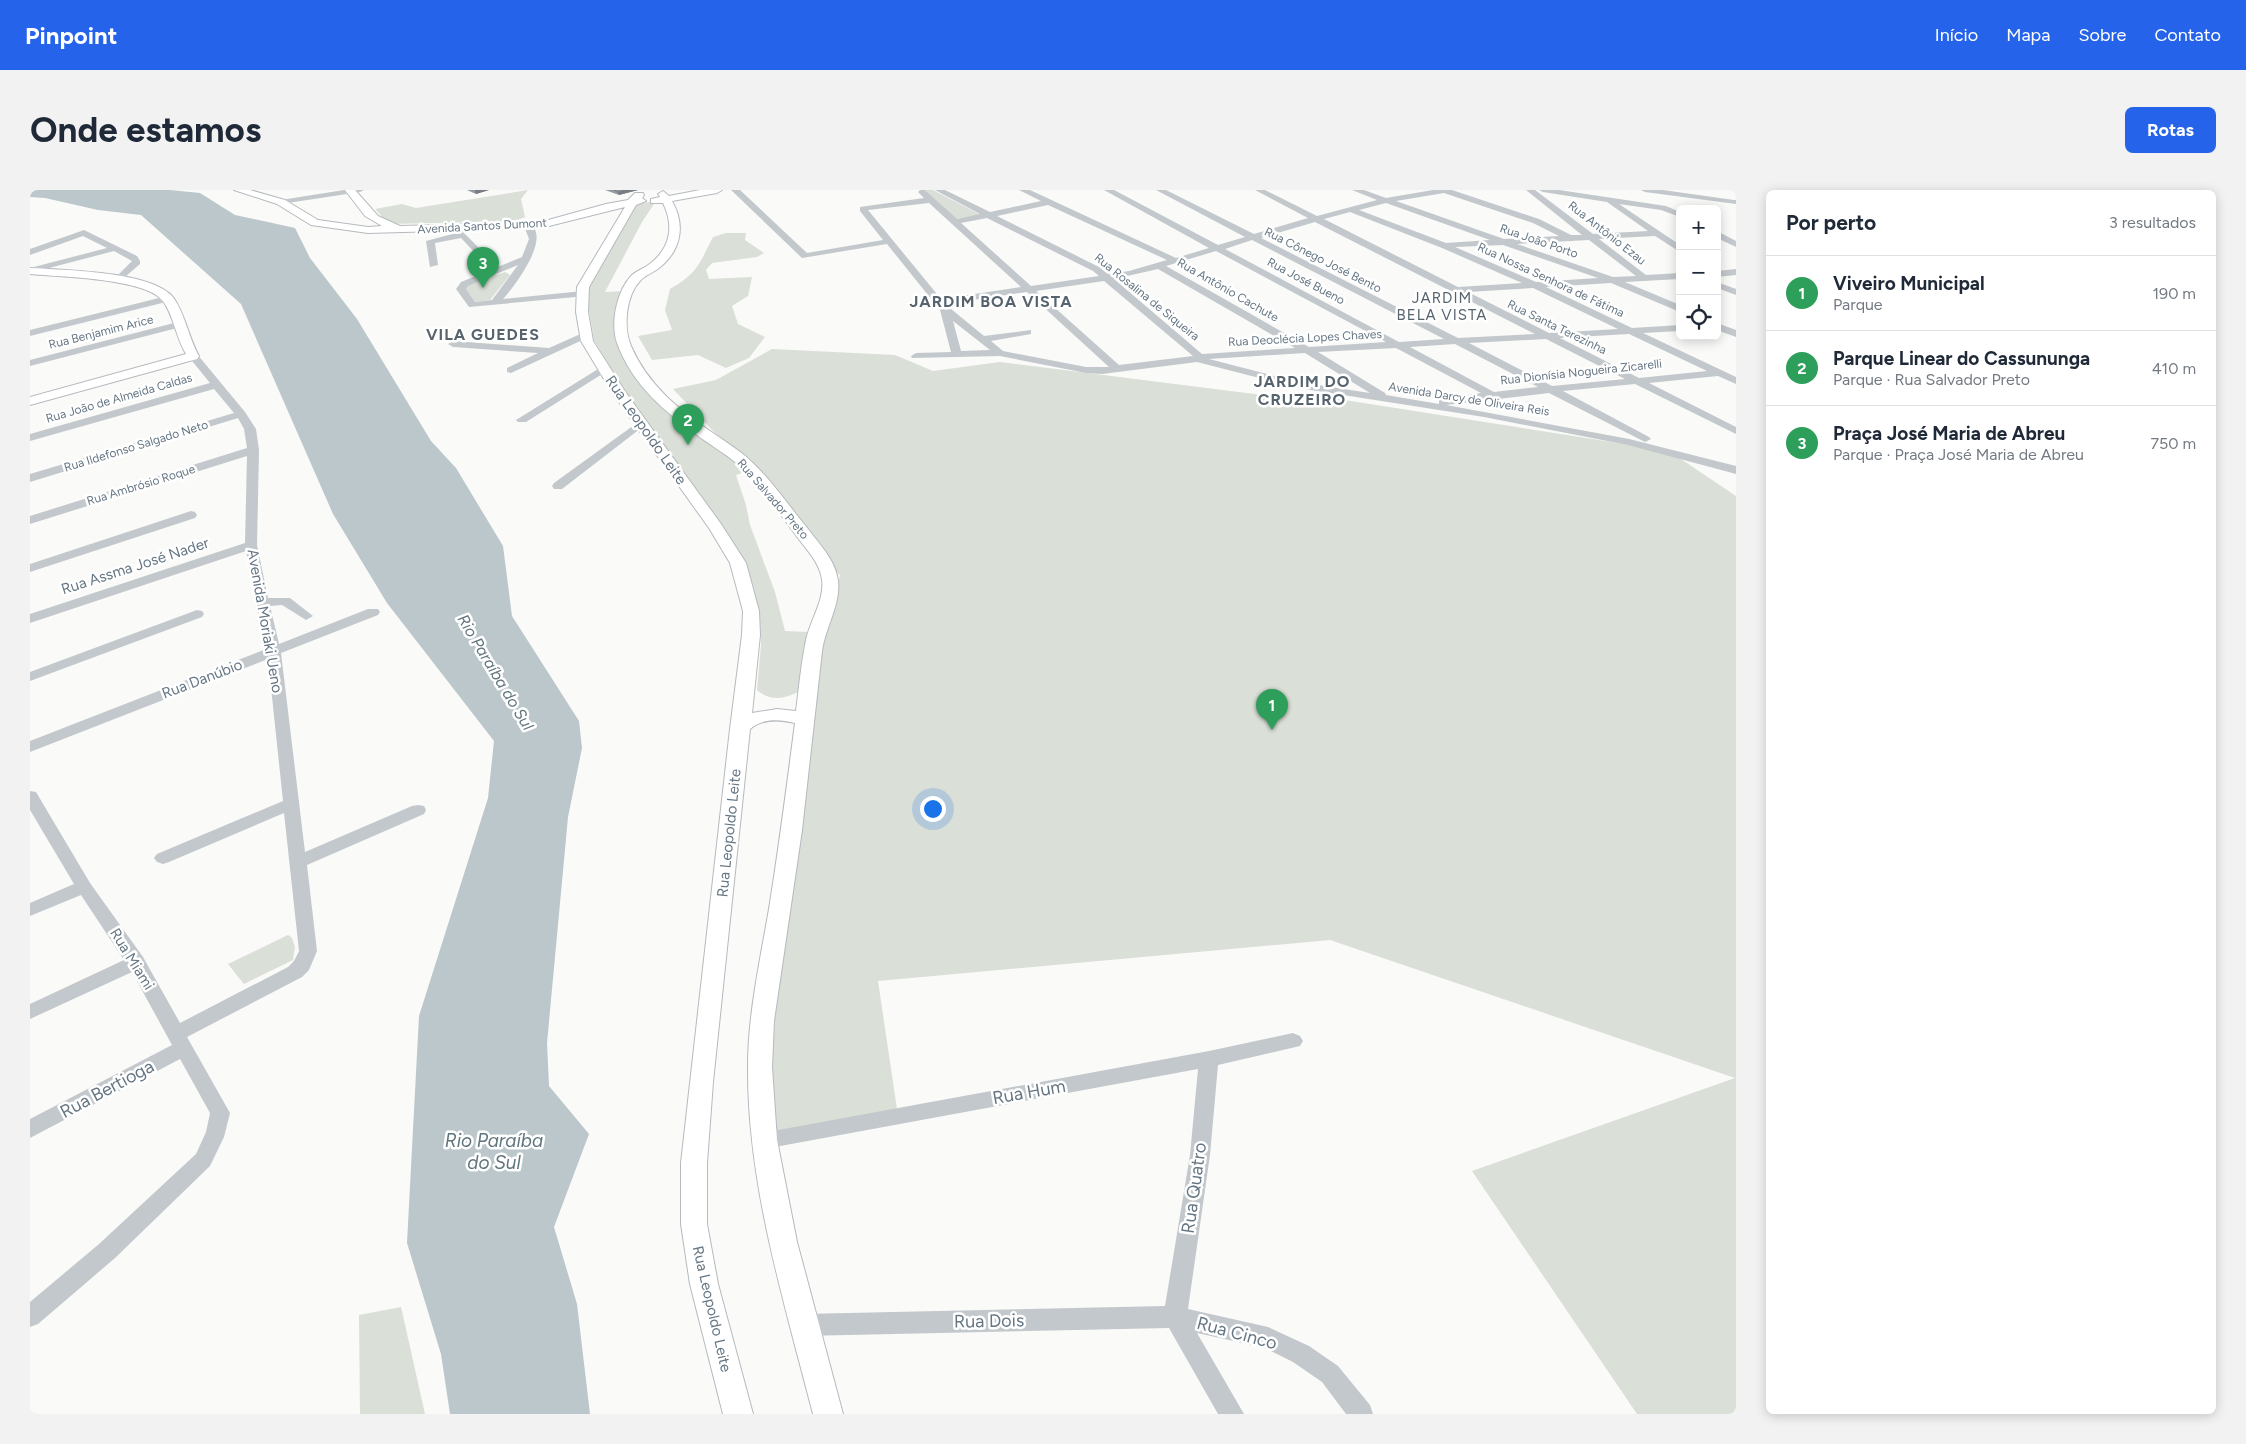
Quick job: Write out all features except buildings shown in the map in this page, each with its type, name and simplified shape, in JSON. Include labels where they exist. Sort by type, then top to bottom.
[{"type":"main road","points":[[239,190],[281,202],[304,218],[329,226],[357,223],[374,217],[353,191]]},
{"type":"main road","points":[[583,294],[586,281],[636,200],[662,193],[717,190]]},
{"type":"main road","name":"Avenida Santos Dumont","points":[[329,226],[368,230],[459,232],[528,226],[552,223],[662,193]]},
{"type":"main road","name":"Rua Salvador Preto","points":[[662,193],[676,230],[675,241],[658,263],[635,279],[628,290],[622,314],[620,333],[622,342],[634,367],[656,397],[748,467],[783,507],[818,552],[827,568],[830,581],[829,592],[816,634],[804,713]]},
{"type":"main road","name":"Avenida Santos Dumont","points":[[374,217],[383,225],[545,221],[636,200]]},
{"type":"main road","points":[[31,271],[118,280],[153,287],[167,299]]},
{"type":"main road","name":"Rua Leopoldo Leite","points":[[583,294],[585,335],[592,353],[716,527],[738,563],[751,610],[745,716],[701,1082],[694,1163],[694,1224],[704,1284],[738,1414]]},
{"type":"main road","name":"Avenida Moriaki Ueno","points":[[167,299],[192,354]]},
{"type":"main road","points":[[30,395],[192,354]]},
{"type":"main road","points":[[30,401],[192,354]]},
{"type":"main road","points":[[745,716],[804,713],[792,830],[762,1021],[760,1067],[764,1140],[783,1242],[803,1325],[828,1414]]},
{"type":"street","points":[[735,190],[805,256],[890,242]]},
{"type":"street","points":[[921,190],[1117,369]]},
{"type":"street","name":"Rua Rosalina de Siqueira","points":[[939,190],[1087,264],[1107,278],[1199,358]]},
{"type":"street","points":[[1023,190],[1174,260]]},
{"type":"street","name":"Rua José Bueno","points":[[1108,190],[1492,395]]},
{"type":"street","name":"Rua Cônego José Bento","points":[[1160,190],[1550,389],[1662,449]]},
{"type":"street","name":"Rua Santa Terezinha","points":[[1260,190],[1454,290],[1736,431]]},
{"type":"street","name":"Rua João Porto","points":[[1356,190],[1612,280],[1676,307]]},
{"type":"street","points":[[942,306],[1028,289],[1107,278],[1388,200],[1446,190],[1541,223],[1570,238]]},
{"type":"street","name":"Rua Antônio Ezau","points":[[1530,190],[1644,278]]},
{"type":"street","points":[[1543,190],[1663,208],[1676,213]]},
{"type":"street","points":[[1611,200],[1618,190]]},
{"type":"street","points":[[1645,190],[1735,203]]},
{"type":"street","points":[[1725,190],[1735,203]]},
{"type":"street","points":[[281,202],[353,191]]},
{"type":"street","points":[[1663,208],[1674,194]]},
{"type":"street","points":[[930,200],[864,208],[864,211],[942,306],[1000,353]]},
{"type":"street","points":[[1611,200],[1614,205],[1676,246]]},
{"type":"street","points":[[955,222],[1050,202]]},
{"type":"street","name":"Rua Nossa Senhora de Fátima","points":[[1352,210],[1445,246],[1532,284],[1736,381]]},
{"type":"street","points":[[495,303],[518,276],[526,259],[533,239],[528,226]]},
{"type":"street","points":[[433,264],[430,241],[459,232],[482,255]]},
{"type":"street","points":[[30,252],[84,233],[116,248],[136,261],[118,280]]},
{"type":"street","points":[[1445,246],[1656,233]]},
{"type":"street","points":[[1721,236],[1736,244]]},
{"type":"street","points":[[31,271],[116,248]]},
{"type":"street","points":[[526,259],[462,286],[461,289],[472,305],[583,294]]},
{"type":"street","name":"Rua Antônio Cachute","points":[[1158,265],[1307,350],[1387,399]]},
{"type":"street","points":[[499,270],[510,271],[518,276]]},
{"type":"street","points":[[1721,274],[1736,272]]},
{"type":"street","points":[[1454,290],[1676,276]]},
{"type":"street","points":[[1721,286],[1736,292]]},
{"type":"street","points":[[30,333],[167,299]]},
{"type":"street","points":[[942,306],[957,354]]},
{"type":"street","points":[[1721,326],[1736,324]]},
{"type":"street","name":"Rua Benjamim Arice","points":[[30,363],[178,325]]},
{"type":"street","points":[[1721,327],[1736,334]]},
{"type":"street","name":"Rua Deoclécia Lopes Chaves","points":[[1000,353],[1086,370],[1102,371],[1199,358],[1676,328]]},
{"type":"street","points":[[982,339],[1027,332]]},
{"type":"street","points":[[511,370],[585,335]]},
{"type":"street","points":[[453,344],[549,351]]},
{"type":"street","points":[[916,356],[1000,353]]},
{"type":"street","name":"Avenida Moriaki Ueno","points":[[181,1041],[295,972],[302,966],[308,951],[274,651],[262,603],[251,545],[253,450],[250,429],[241,414],[192,354]]},
{"type":"street","name":"Avenida Darcy de Oliveira Reis","points":[[1199,358],[1298,385],[1428,405],[1662,449],[1736,470]]},
{"type":"street","points":[[522,420],[603,369]]},
{"type":"street","name":"Rua Dionísia Nogueira Zicarelli","points":[[1428,405],[1492,395],[1736,372]]},
{"type":"street","name":"Rua João de Almeida Caldas","points":[[30,438],[216,385]]},
{"type":"street","name":"Rua Ildefonso Salgado Neto","points":[[30,478],[241,414]]},
{"type":"street","points":[[558,486],[641,423]]},
{"type":"street","name":"Rua Ambrósio Roque","points":[[30,520],[253,450]]},
{"type":"street","points":[[30,568],[191,515]]},
{"type":"street","name":"Rua Assma José Nader","points":[[30,619],[251,545]]},
{"type":"street","points":[[262,603],[285,601],[306,616]]},
{"type":"street","name":"Rua Danúbio","points":[[30,746],[373,612]]},
{"type":"street","points":[[30,677],[197,614]]},
{"type":"street","name":"Rua Miami","points":[[30,796],[37,820],[136,962],[220,1113],[218,1127],[212,1143],[202,1160],[107,1251],[30,1316]]},
{"type":"street","points":[[163,858],[291,804]]},
{"type":"street","points":[[298,862],[418,810]]},
{"type":"street","points":[[30,910],[84,886]]},
{"type":"street","points":[[30,1012],[136,962]]},
{"type":"street","name":"Rua Bertioga","points":[[30,1129],[181,1041]]},
{"type":"street","name":"Rua Hum","points":[[764,1140],[1209,1059],[1293,1041]]},
{"type":"street","name":"Rua Quatro","points":[[1175,1317],[1200,1155],[1209,1059]]},
{"type":"street","points":[[1175,1317],[1232,1414]]},
{"type":"street","name":"Rua Dois","points":[[803,1325],[1175,1317]]},
{"type":"street","name":"Rua Cinco","points":[[1175,1317],[1268,1338],[1301,1354],[1330,1374],[1361,1414]]},
{"type":"shaded area","points":[[528,190],[521,199],[525,217],[516,221],[389,224],[375,209],[402,204],[416,208]]},
{"type":"shaded area","points":[[925,190],[933,190],[981,215],[956,219]]},
{"type":"shaded area","points":[[656,201],[642,222],[605,292],[624,291],[619,322],[659,403],[747,471],[736,475],[746,505],[750,525],[775,592],[785,631],[808,632],[800,691],[789,696],[773,698],[757,690],[761,645],[760,621],[754,588],[735,546],[627,394],[594,340],[585,287],[635,204]]},
{"type":"shaded area","points":[[726,233],[746,233],[745,240],[764,253],[757,257],[712,263],[706,270],[709,279],[752,277],[748,296],[732,306],[738,324],[765,337],[749,358],[726,368],[698,355],[652,360],[638,336],[672,330],[665,310],[670,289],[687,278],[697,267],[713,237]]},
{"type":"shaded area","points":[[505,272],[510,275],[490,300],[475,302],[466,289],[467,285]]},
{"type":"shaded area","points":[[772,349],[895,355],[933,371],[1000,362],[1285,398],[1300,393],[1669,451],[1736,496],[1736,1414],[1637,1414],[1472,1171],[1735,1078],[1330,940],[878,981],[898,1116],[764,1140],[794,810],[822,649],[840,575],[824,563],[754,474],[673,389],[716,380]]},
{"type":"shaded area","points":[[288,935],[292,938],[295,947],[293,960],[244,984],[228,964]]},
{"type":"shaded area","points":[[401,1307],[425,1414],[360,1414],[359,1315]]},
{"type":"water","name":"Rio Paraíba do Sul","points":[[30,190],[170,190],[200,193],[235,215],[295,228],[310,258],[357,319],[431,441],[456,468],[503,546],[512,616],[579,721],[582,748],[568,817],[547,1043],[549,1086],[589,1134],[554,1227],[577,1304],[590,1414],[450,1414],[441,1354],[407,1243],[419,1016],[488,798],[494,741],[387,603],[333,514],[241,304],[141,215],[98,210],[45,198],[30,197]]},
{"type":"place","name":"Praça José Maria de Abreu","points":[[483,288]]},
{"type":"place","name":"Parque Linear do Cassununga","points":[[688,445]]},
{"type":"place","name":"Viveiro Municipal","points":[[1272,730]]},
{"type":"district","name":"JARDIM BOA VISTA","points":[[991,301]]},
{"type":"district","name":"JARDIM BELA VISTA","points":[[1442,306]]},
{"type":"district","name":"VILA GUEDES","points":[[483,334]]},
{"type":"district","name":"JARDIM DO CRUZEIRO","points":[[1302,390]]}]
